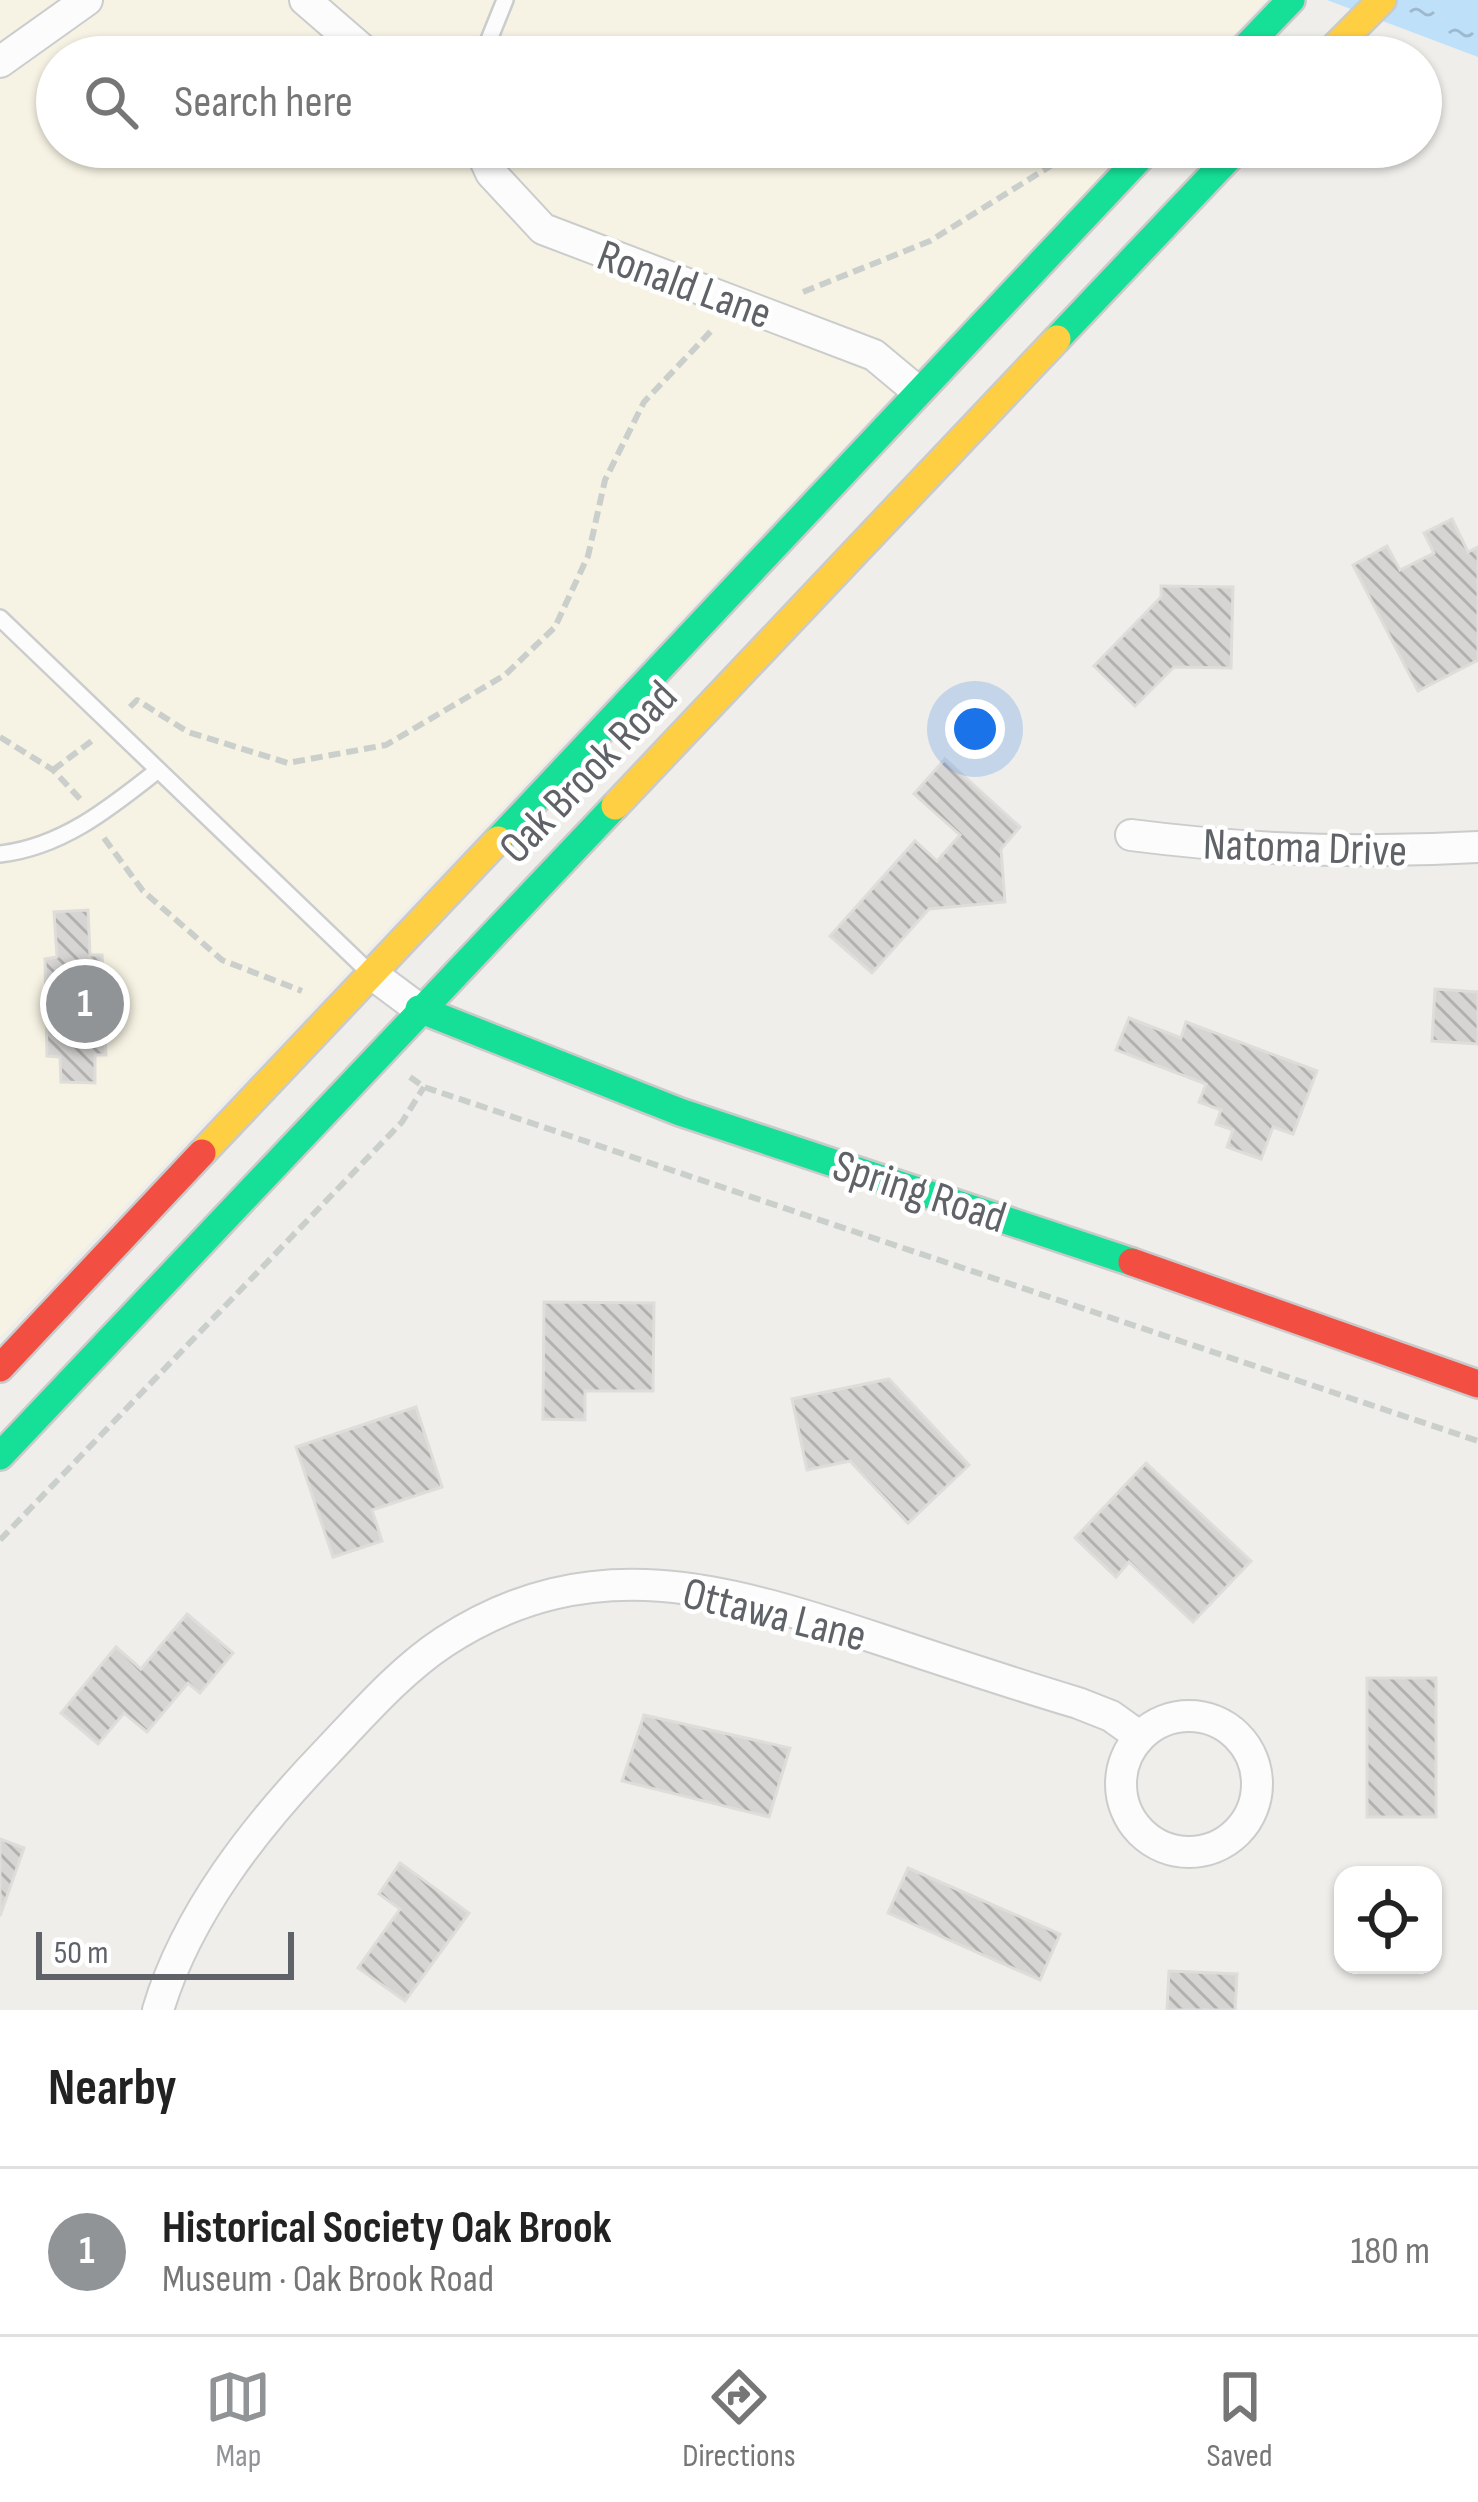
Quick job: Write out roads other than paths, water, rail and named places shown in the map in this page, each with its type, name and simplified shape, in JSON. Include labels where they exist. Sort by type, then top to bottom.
[{"type":"main road","points":[[1257,36],[1292,0]]},
{"type":"main road","points":[[1346,36],[1382,0]]},
{"type":"main road","name":"Oak Brook Road","points":[[0,1368],[1130,168]]},
{"type":"main road","name":"Oak Brook Road","points":[[0,1456],[1218,168]]},
{"type":"main road","name":"Spring Road","points":[[419,1009],[742,1133],[1300,1314],[1478,1384]]},
{"type":"street","points":[[36,36],[87,0]]},
{"type":"street","points":[[304,0],[346,36]]},
{"type":"street","points":[[0,62],[36,36]]},
{"type":"street","name":"Ronald Lane","points":[[488,168],[543,229],[874,355],[916,390]]},
{"type":"street","name":"Natoma Drive","points":[[1131,835],[1313,850],[1478,847]]},
{"type":"street","name":"Spring Road","points":[[372,974],[419,1009]]},
{"type":"street","name":"Ottawa Lane","points":[[158,2010],[196,1922],[237,1860],[296,1784],[357,1720],[442,1643],[504,1609],[558,1593],[651,1584],[704,1587],[767,1602],[1078,1703],[1111,1716],[1139,1736]]},
{"type":"street","points":[[1199,1715],[1238,1735],[1257,1773],[1257,1795],[1238,1833],[1195,1853],[1149,1840],[1132,1824],[1120,1779],[1139,1736],[1178,1716],[1199,1715]]},
{"type":"lane","points":[[490,36],[505,0]]},
{"type":"lane","points":[[0,618],[372,974]]},
{"type":"lane","points":[[0,854],[22,852],[92,822],[158,770]]},
{"type":"water","points":[[1327,0],[1478,0],[1478,57],[1442,43],[1442,36],[1422,36]]},
{"type":"place","name":"Historical Society Oak Brook","points":[[85,1004]]}]
